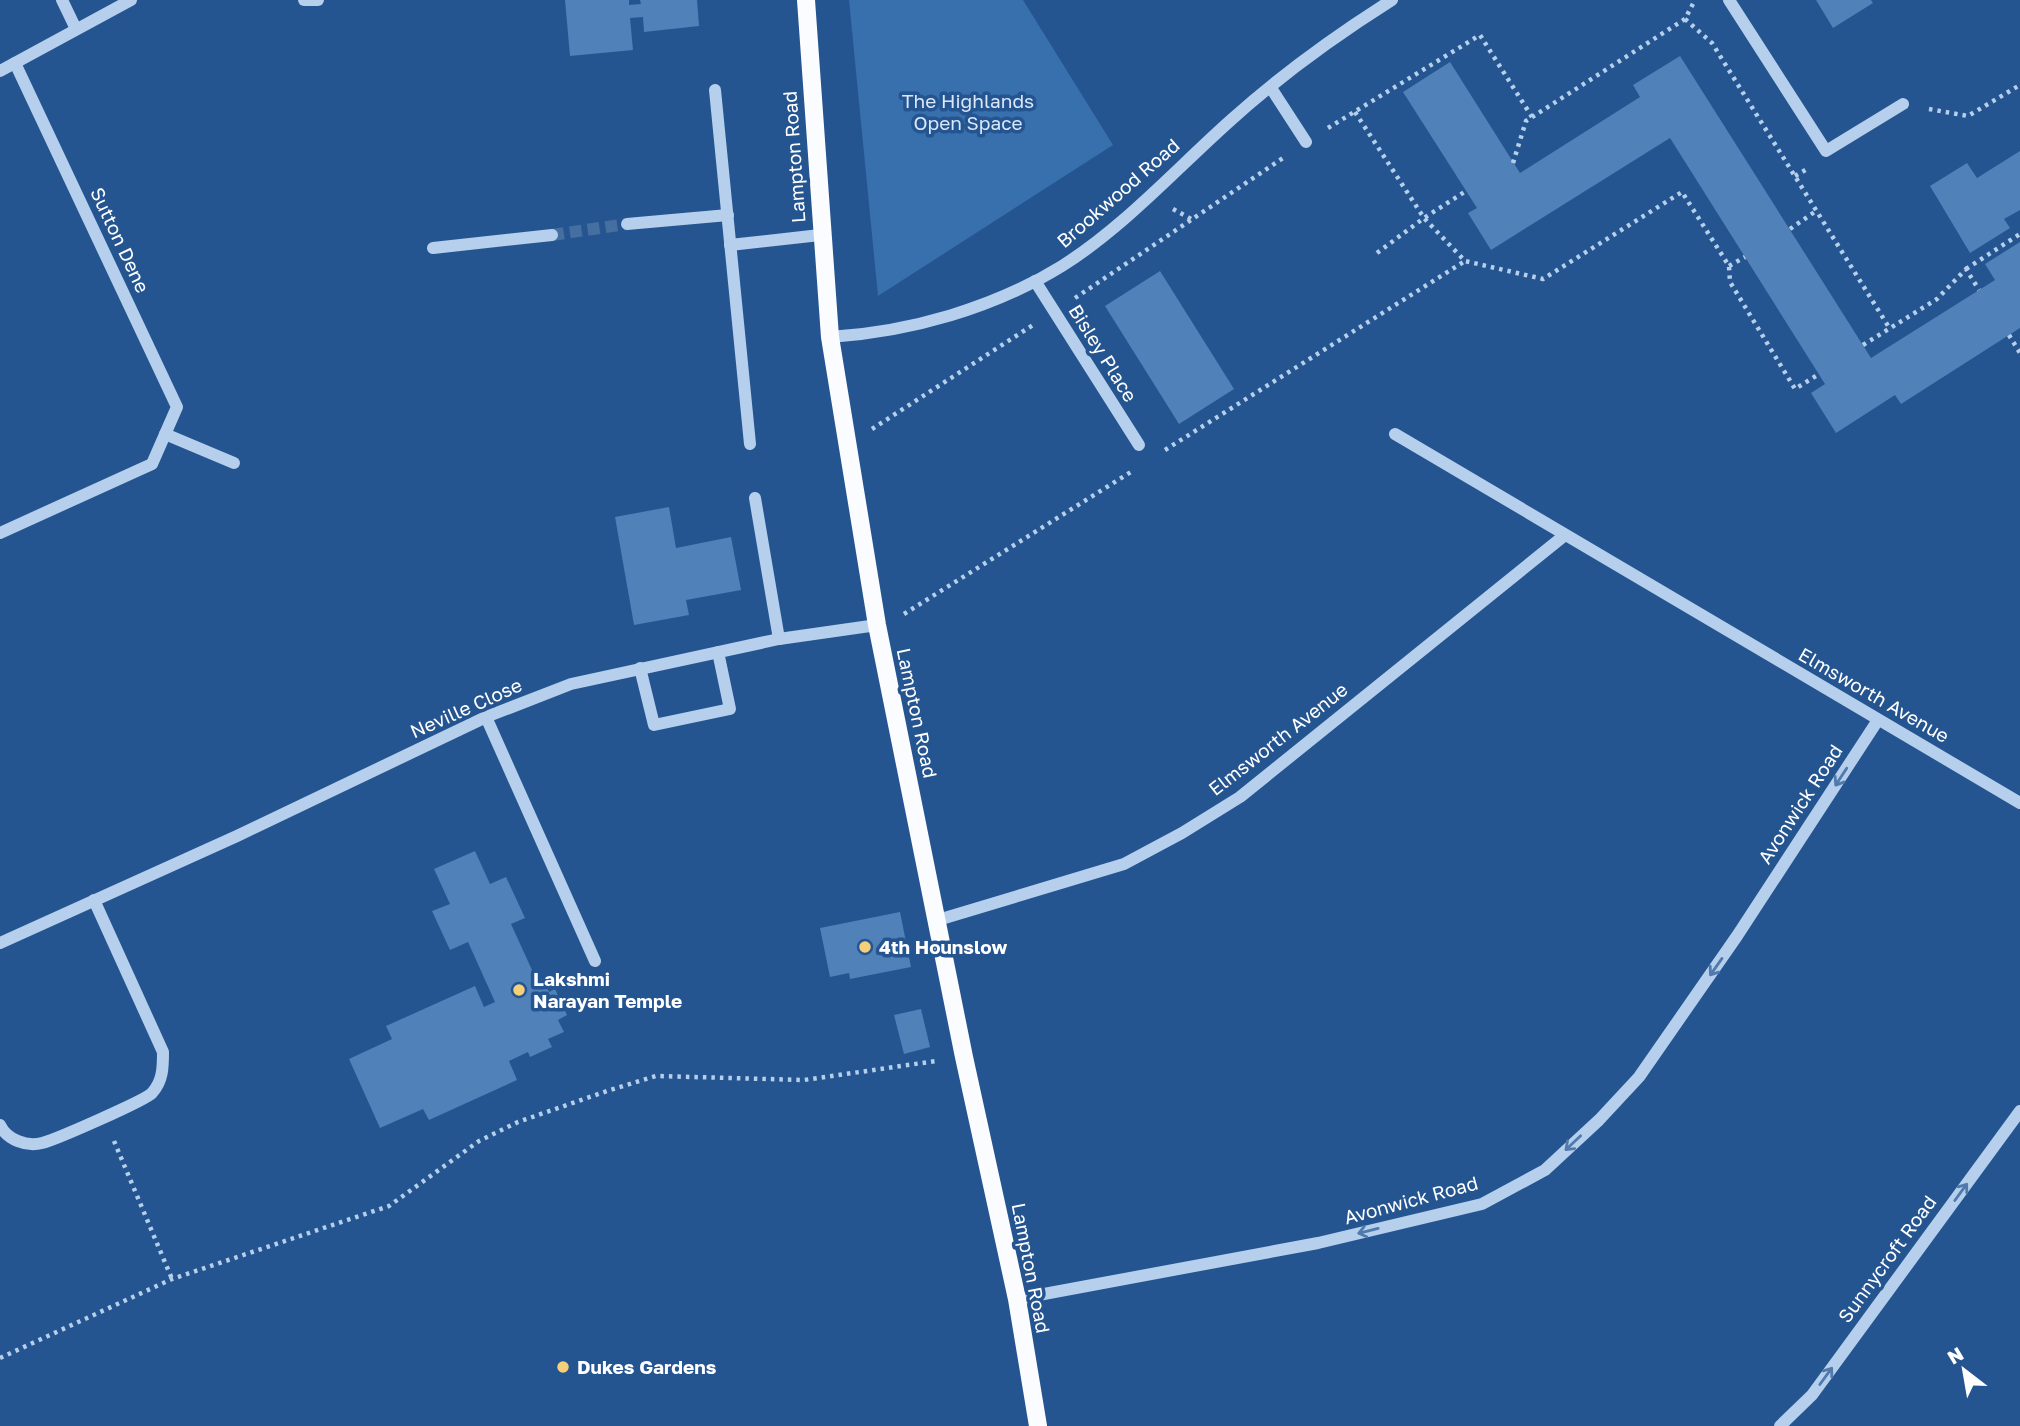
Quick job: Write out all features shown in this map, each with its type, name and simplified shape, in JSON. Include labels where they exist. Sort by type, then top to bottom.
[{"type":"main road","name":"Lampton Road","points":[[806,0],[820,234],[830,337],[877,625],[964,1057],[1017,1299],[1038,1426]]},
{"type":"street","points":[[62,0],[76,29]]},
{"type":"street","points":[[0,71],[131,0]]},
{"type":"street","points":[[304,0],[318,0]]},
{"type":"street","name":"Brookwood Road","points":[[830,337],[920,325],[1035,281],[1064,265],[1112,229],[1321,45],[1392,0]]},
{"type":"street","points":[[1729,0],[1826,151],[1903,104]]},
{"type":"street","name":"Sutton Dene","points":[[0,533],[152,464],[177,407],[15,63]]},
{"type":"street","points":[[1271,88],[1306,142]]},
{"type":"street","points":[[715,90],[750,444]]},
{"type":"street","points":[[628,224],[728,215]]},
{"type":"street","points":[[730,245],[820,234]]},
{"type":"street","points":[[433,248],[552,235]]},
{"type":"street","name":"Bisley Place","points":[[1035,281],[1139,445]]},
{"type":"street","points":[[165,434],[233,463]]},
{"type":"street","name":"Elmsworth Avenue","points":[[1395,434],[2020,803]]},
{"type":"street","points":[[755,498],[779,639]]},
{"type":"street","name":"Elmsworth Avenue","points":[[938,920],[1124,864],[1182,834],[1240,797],[1565,535]]},
{"type":"street","name":"Neville Close","points":[[0,943],[486,717],[570,684],[779,639],[877,625]]},
{"type":"street","points":[[640,668],[654,725],[730,709],[718,652]]},
{"type":"street","points":[[486,717],[595,961]]},
{"type":"street","name":"Avonwick Road","points":[[1017,1299],[1318,1243],[1482,1203],[1545,1170],[1639,1077],[1737,936],[1878,720]]},
{"type":"street","points":[[0,1125],[3,1132],[21,1143],[41,1143],[151,1095],[163,1074],[163,1052],[94,900]]},
{"type":"street","name":"Sunnycroft Road","points":[[1780,1426],[1812,1395],[2020,1111]]},
{"type":"path","points":[[1513,163],[1526,121],[1685,19],[1695,0]]},
{"type":"path","points":[[1685,19],[1712,43],[1890,329]]},
{"type":"path","points":[[848,444],[1054,312],[1306,142],[1480,34],[1532,117]]},
{"type":"path","points":[[1903,104],[1968,116],[2020,85]]},
{"type":"path","points":[[1355,112],[1424,218],[1465,261],[1543,279],[1682,192],[1729,266],[1730,282],[1795,389],[1819,374]]},
{"type":"path","points":[[1377,253],[1466,191]]},
{"type":"path","points":[[1790,229],[1816,211]]},
{"type":"path","points":[[1863,345],[1937,299],[1966,269],[2020,234]]},
{"type":"path","points":[[1729,266],[1745,257]]},
{"type":"path","points":[[1160,453],[1465,261]]},
{"type":"path","points":[[1966,269],[1979,290]]},
{"type":"path","points":[[2009,335],[2020,354]]},
{"type":"path","points":[[877,625],[916,609],[1137,468]]},
{"type":"path","points":[[0,1358],[172,1279],[389,1206],[479,1141],[518,1122],[656,1076],[804,1080],[964,1057]]},
{"type":"path","points":[[103,1116],[172,1279]]},
{"type":"green space","name":"The Highlands Open Space","points":[[849,0],[1023,0],[1113,145],[878,296]]},
{"type":"building","points":[[565,0],[629,0],[629,5],[641,4],[640,0],[697,0],[699,26],[644,32],[643,17],[630,18],[633,50],[570,56]]},
{"type":"building","points":[[1816,0],[1871,0],[1873,3],[1833,28]]},
{"type":"building","points":[[1680,56],[1871,358],[1995,280],[1985,264],[2020,242],[2020,328],[1901,404],[1895,395],[1836,433],[1811,393],[1825,384],[1670,138],[1491,250],[1468,213],[1477,208],[1403,92],[1450,62],[1520,173],[1640,97],[1633,85]]},
{"type":"building","points":[[2020,151],[2020,210],[2004,219],[2010,228],[1970,253],[1930,186],[1967,163],[1977,178]]},
{"type":"building","points":[[1160,271],[1234,389],[1179,424],[1105,306]]},
{"type":"building","points":[[669,507],[676,548],[731,537],[741,590],[686,600],[689,615],[634,625],[615,517]]},
{"type":"building","name":"Lakshmi Narayan Temple","points":[[475,851],[490,884],[506,877],[525,918],[511,924],[537,981],[543,978],[549,992],[555,989],[567,1015],[558,1020],[564,1032],[548,1039],[552,1047],[530,1057],[528,1052],[509,1061],[517,1080],[429,1120],[423,1109],[380,1128],[349,1059],[392,1039],[386,1026],[475,986],[484,1007],[495,1002],[468,942],[450,950],[432,911],[450,904],[434,869]]},
{"type":"building","name":"4th Hounslow","points":[[900,912],[911,967],[850,979],[849,973],[830,977],[820,928]]},
{"type":"building","points":[[921,1009],[930,1047],[904,1054],[894,1015]]},
{"type":"tunnel","points":[[552,235],[627,224]]},
{"type":"place","name":"4th Hounslow","points":[[865,947]]},
{"type":"place","name":"Lakshmi Narayan Temple","points":[[519,990]]},
{"type":"place","name":"Dukes Gardens","points":[[563,1367]]}]
